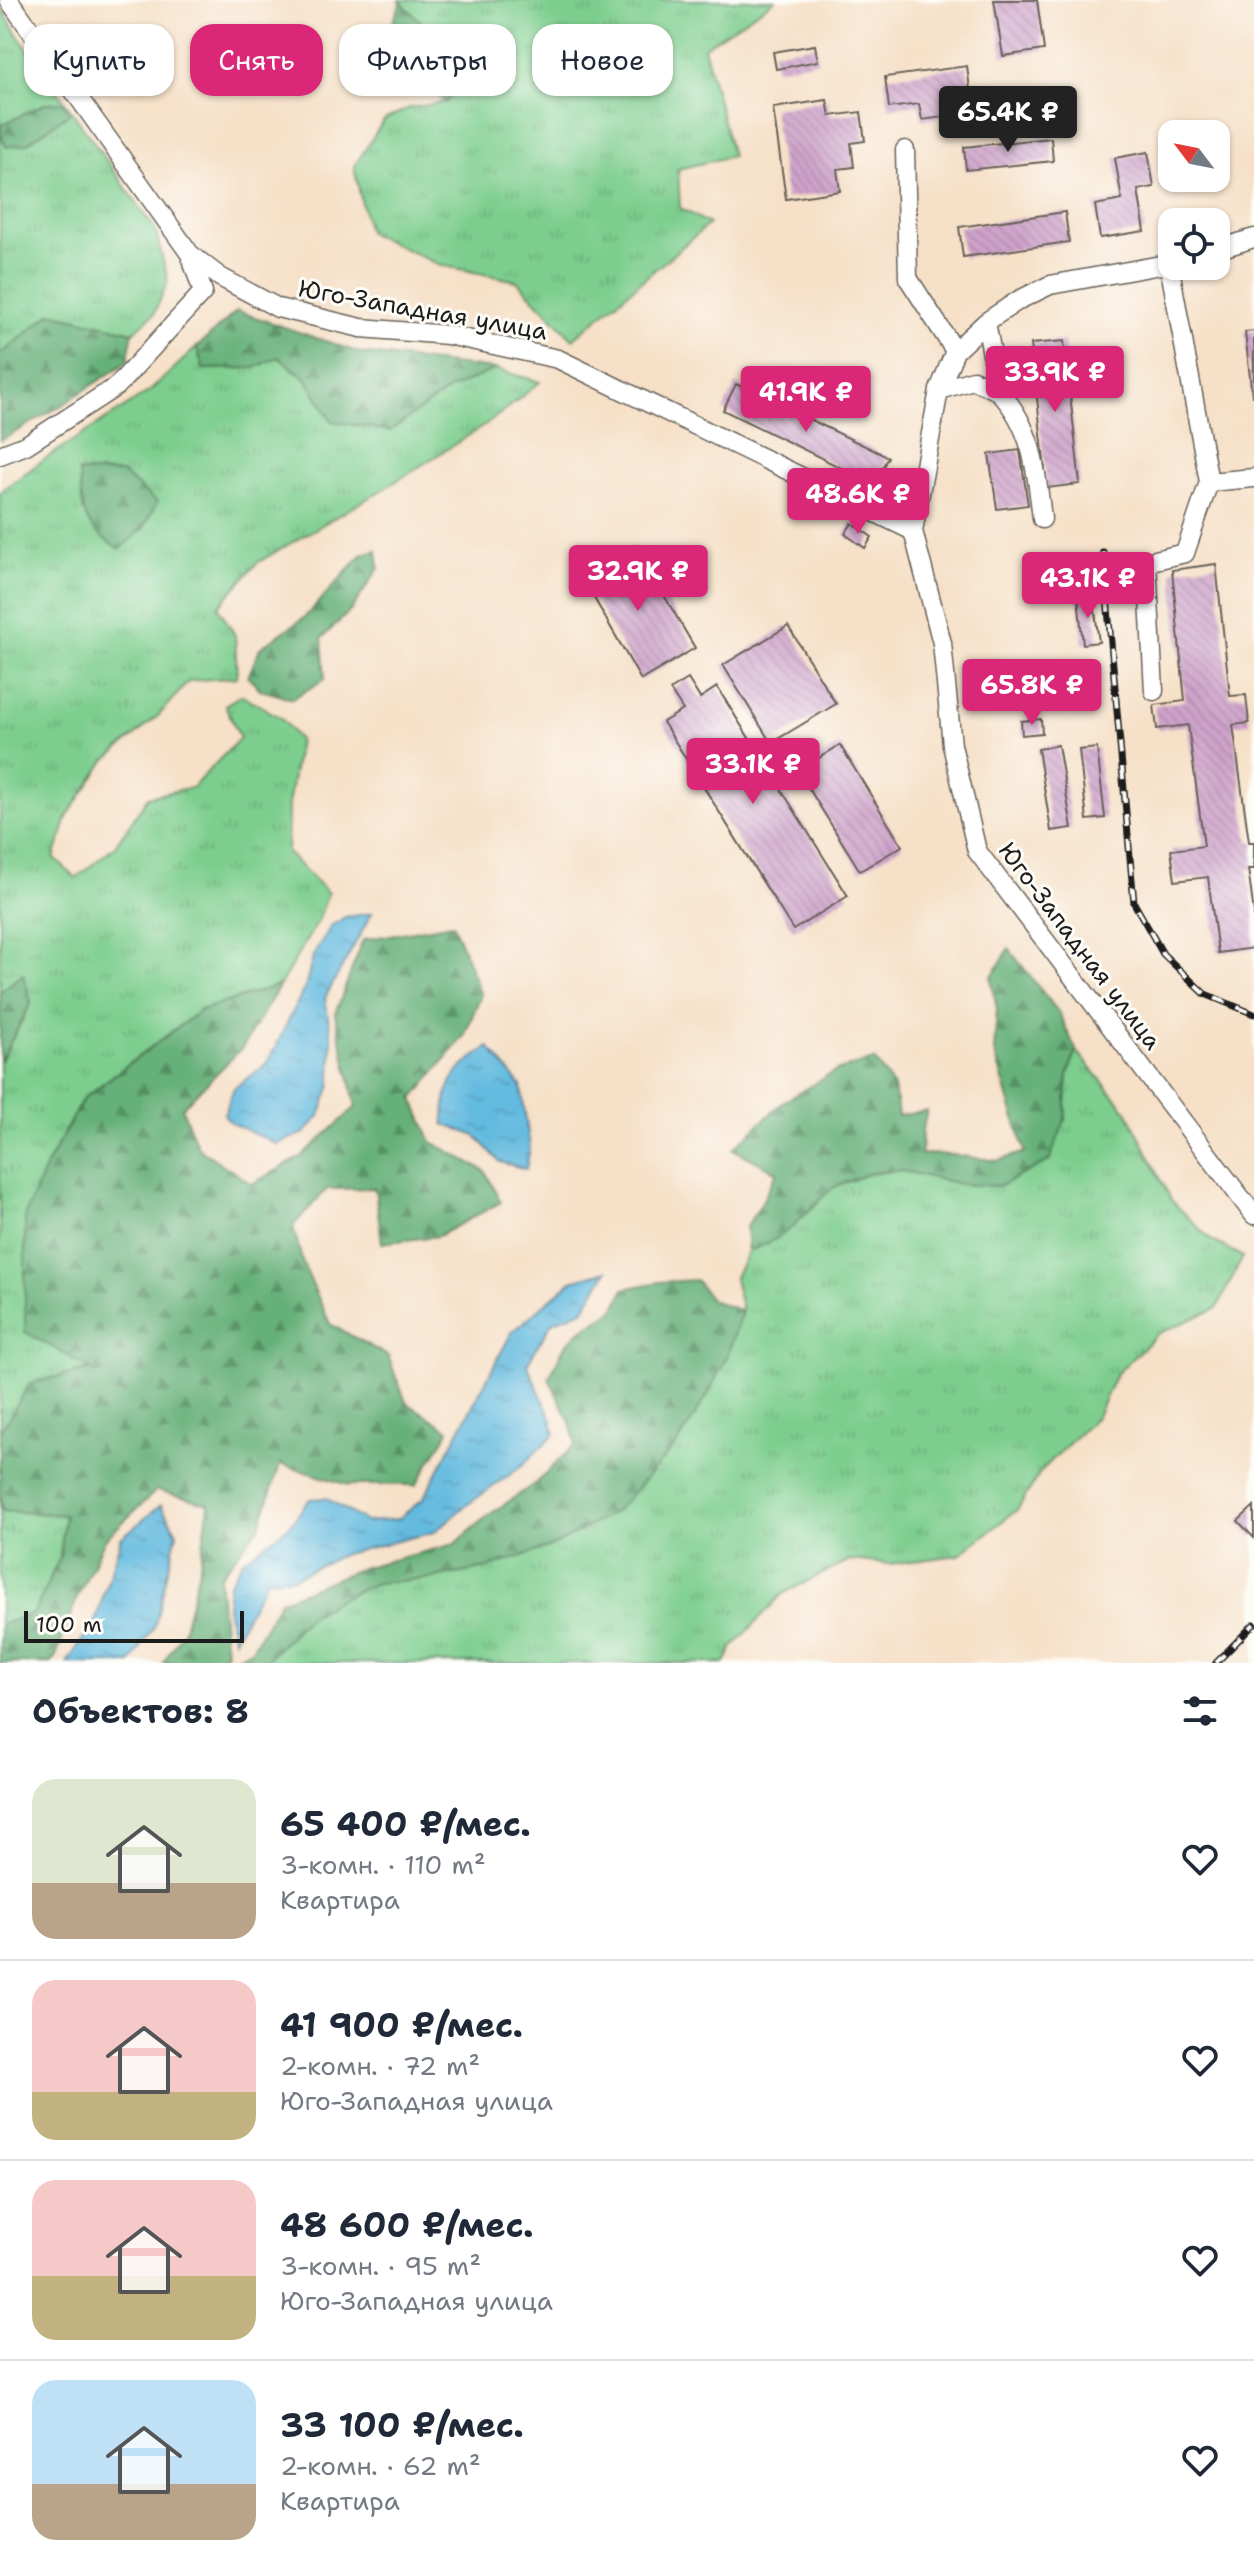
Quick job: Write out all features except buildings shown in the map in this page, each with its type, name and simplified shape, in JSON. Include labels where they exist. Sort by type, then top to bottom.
[{"type":"street","points":[[9,0],[190,254],[203,292]]},
{"type":"street","points":[[905,150],[908,278],[955,351]]},
{"type":"street","points":[[1230,247],[1254,238]]},
{"type":"street","points":[[1230,253],[1254,254]]},
{"type":"street","name":"Юго-Западная улица","points":[[190,254],[220,277],[278,308],[361,328],[448,335],[558,359],[913,531]]},
{"type":"street","name":"Юго-Западная улица","points":[[1158,265],[1050,285],[1019,300],[986,322],[955,351],[939,390],[913,531],[942,643],[952,745],[977,851],[1254,1215]]},
{"type":"street","points":[[0,455],[26,445],[117,386],[220,277]]},
{"type":"street","points":[[1154,691],[1147,562],[1185,553],[1209,482],[1173,280]]},
{"type":"street","points":[[986,322],[999,392],[1025,429],[1036,472],[1042,519]]},
{"type":"street","points":[[939,390],[973,380],[999,392]]},
{"type":"street","points":[[1209,482],[1254,478]]},
{"type":"green space","points":[[399,0],[775,0],[704,47],[732,156],[678,169],[680,208],[709,224],[573,339],[517,281],[440,265],[368,232],[354,167],[384,120],[409,108],[446,102],[451,96],[516,96],[516,24],[422,24]]},
{"type":"green space","points":[[401,2],[423,24],[392,24]]},
{"type":"green space","points":[[0,5],[24,44],[24,96],[61,96],[155,229],[168,281],[154,314],[133,332],[51,313],[0,355]]},
{"type":"green space","points":[[437,96],[451,96],[446,102]]},
{"type":"green space","points":[[62,102],[71,112],[26,144],[6,147],[1,125],[46,103]]},
{"type":"green space","points":[[237,311],[360,353],[495,369],[450,389],[390,431],[332,421],[306,378],[278,357],[254,368],[203,369],[197,347]]},
{"type":"green space","points":[[51,313],[133,332],[127,362],[0,441],[0,355]]},
{"type":"green space","points":[[197,347],[204,369],[254,368],[278,357],[306,378],[332,421],[390,431],[450,389],[495,369],[540,382],[487,424],[257,563],[218,607],[235,635],[237,677],[189,681],[159,715],[105,761],[68,815],[54,858],[76,878],[115,846],[148,797],[193,787],[240,738],[225,705],[242,695],[281,718],[299,740],[288,805],[287,853],[328,893],[319,919],[280,985],[201,1010],[83,1098],[46,1166],[93,1370],[0,1432],[0,1062],[31,1003],[23,975],[0,992],[0,492],[151,390]]},
{"type":"green space","points":[[79,472],[122,473],[157,502],[144,528],[120,549],[98,534],[87,518],[81,498]]},
{"type":"green space","points":[[377,550],[379,568],[351,610],[322,638],[325,679],[292,699],[261,690],[248,677],[260,648],[305,617],[363,554]]},
{"type":"green space","points":[[453,924],[481,995],[464,1036],[413,1099],[432,1142],[485,1171],[501,1202],[438,1236],[382,1243],[375,1188],[327,1189],[293,1226],[303,1264],[330,1324],[388,1356],[406,1402],[449,1430],[416,1485],[348,1485],[280,1464],[260,1526],[219,1577],[226,1652],[214,1663],[163,1663],[183,1632],[200,1565],[209,1504],[157,1490],[105,1539],[51,1663],[0,1663],[0,1625],[34,1613],[60,1557],[65,1515],[3,1511],[0,1432],[30,1383],[91,1369],[25,1332],[25,1214],[46,1166],[84,1098],[201,1010],[280,985],[242,1048],[182,1108],[198,1148],[252,1184],[301,1157],[356,1107],[335,1014],[363,940]]},
{"type":"green space","points":[[1009,949],[1059,1013],[1076,1050],[1068,1075],[1065,1120],[1049,1161],[1000,1186],[960,1184],[899,1170],[867,1174],[832,1188],[792,1227],[774,1240],[748,1252],[746,1227],[777,1172],[733,1149],[783,1102],[836,1071],[874,1060],[894,1087],[898,1116],[927,1111],[921,1154],[998,1161],[1025,1152],[994,1051],[997,1009],[991,978]]},
{"type":"green space","points":[[23,974],[31,1003],[0,1062],[0,992]]},
{"type":"green space","points":[[1076,1050],[1127,1111],[1171,1200],[1211,1240],[1243,1257],[1217,1308],[1157,1334],[1116,1374],[1097,1416],[1041,1471],[1018,1509],[959,1555],[889,1564],[850,1560],[782,1594],[733,1647],[725,1663],[264,1663],[309,1616],[341,1598],[376,1583],[434,1578],[487,1568],[647,1475],[678,1443],[727,1356],[742,1311],[734,1279],[748,1252],[774,1240],[792,1227],[832,1188],[867,1174],[899,1170],[960,1184],[1000,1186],[1065,1120],[1068,1075]]},
{"type":"green space","points":[[696,1280],[711,1300],[742,1311],[727,1356],[678,1443],[616,1511],[555,1545],[487,1568],[434,1578],[376,1583],[309,1616],[264,1663],[227,1663],[252,1649],[280,1601],[361,1568],[455,1544],[486,1517],[537,1482],[576,1444],[568,1417],[549,1378],[564,1347],[578,1332],[615,1309],[624,1289],[659,1282]]},
{"type":"green space","points":[[0,1493],[3,1511],[65,1514],[60,1557],[34,1613],[0,1625]]},
{"type":"water","points":[[372,913],[325,998],[332,1041],[331,1085],[320,1116],[305,1133],[277,1144],[231,1123],[224,1114],[234,1088],[267,1064],[306,985],[313,956],[331,926],[345,917]]},
{"type":"water","points":[[489,1047],[521,1086],[530,1147],[526,1169],[500,1162],[476,1136],[444,1124],[446,1097],[454,1078]]},
{"type":"water","points":[[607,1271],[583,1310],[552,1322],[527,1364],[555,1434],[518,1469],[434,1532],[344,1554],[295,1577],[267,1579],[234,1639],[227,1608],[229,1583],[243,1560],[288,1527],[310,1499],[326,1498],[366,1522],[398,1519],[423,1499],[512,1332],[572,1281]]},
{"type":"water","points":[[161,1505],[177,1533],[155,1625],[131,1663],[67,1663],[96,1619],[121,1538]]},
{"type":"railway","points":[[1103,552],[1134,903],[1163,954],[1205,994],[1254,1014]]},
{"type":"railway","points":[[1216,1663],[1254,1624]]}]
